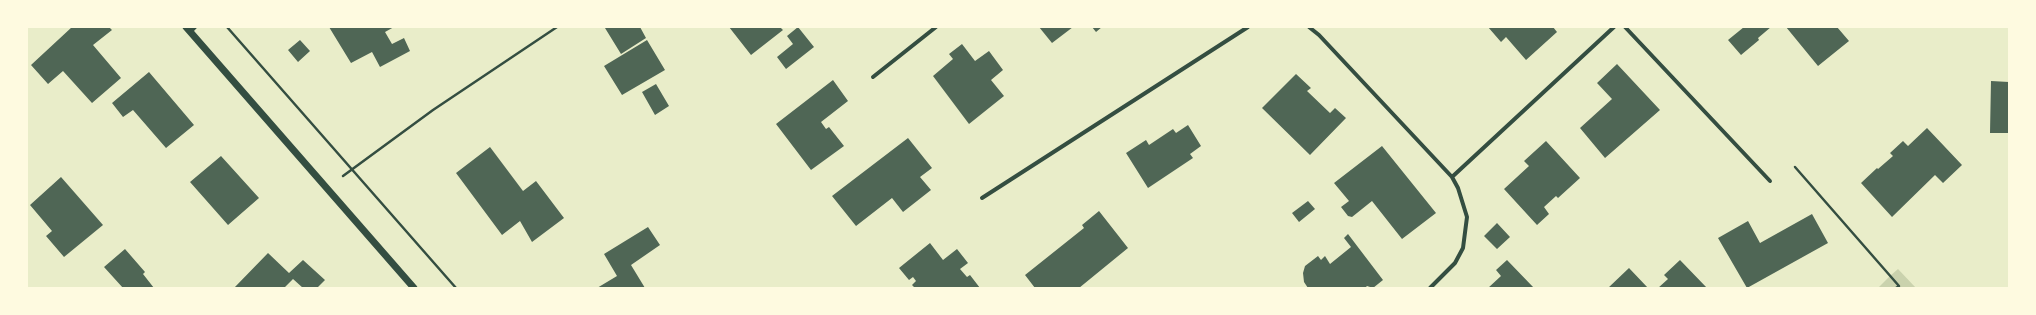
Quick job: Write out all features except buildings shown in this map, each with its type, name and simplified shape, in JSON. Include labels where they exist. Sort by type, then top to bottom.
[{"type":"street","points":[[873,77],[936,27]]},
{"type":"street","points":[[982,198],[1248,27]]},
{"type":"street","points":[[1309,27],[1452,177],[1458,188],[1465,205],[1467,217],[1464,248],[1456,263],[1430,288]]},
{"type":"street","points":[[1452,177],[1614,27]]},
{"type":"street","points":[[1625,27],[1770,181]]},
{"type":"street","points":[[190,28],[327,189],[414,288]]},
{"type":"path","points":[[228,27],[456,288]]},
{"type":"path","points":[[327,189],[352,169],[434,110],[557,27]]},
{"type":"path","points":[[1795,167],[1899,287]]},
{"type":"green space","points":[[1898,269],[1916,288],[1878,288],[1890,276]]}]
